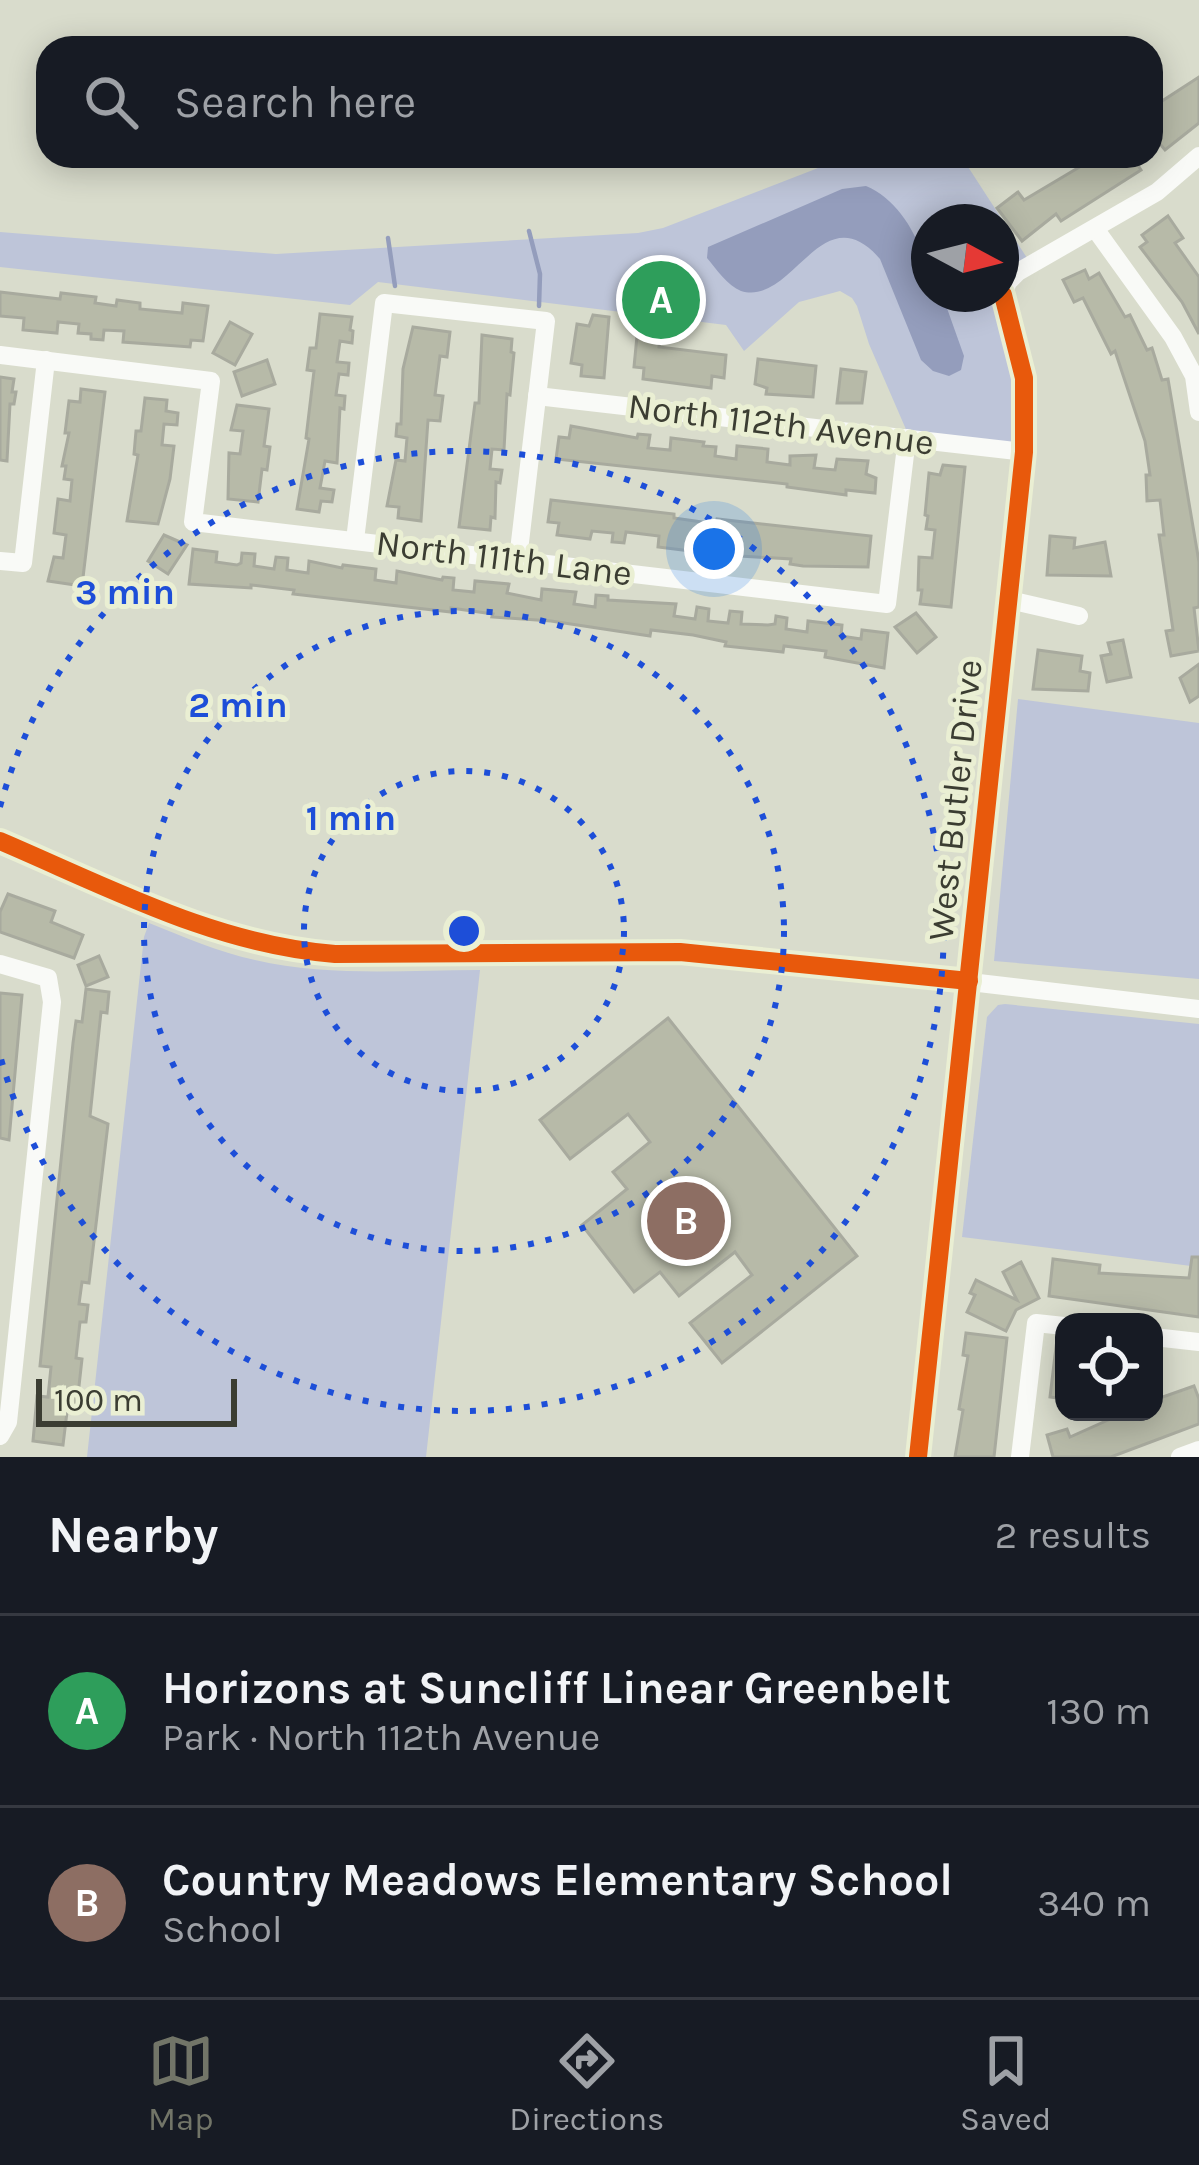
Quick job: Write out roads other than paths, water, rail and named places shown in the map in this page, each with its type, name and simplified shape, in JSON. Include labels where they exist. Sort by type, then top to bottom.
[{"type":"street","points":[[1019,271],[1157,192],[1199,156]]},
{"type":"street","points":[[1096,230],[1173,337],[1194,376],[1199,412]]},
{"type":"street","points":[[355,540],[384,303],[546,321],[518,560]]},
{"type":"street","name":"West Butler Drive","points":[[918,1457],[1024,452],[1024,377],[1008,312]]},
{"type":"street","points":[[0,355],[46,360],[22,563],[0,561]]},
{"type":"street","name":"North 111th Lane","points":[[46,360],[212,381],[194,522],[887,604],[907,438]]},
{"type":"street","name":"North 112th Avenue","points":[[537,396],[1024,452]]},
{"type":"street","points":[[1010,600],[1079,616]]},
{"type":"street","points":[[0,841],[210,930],[292,949],[335,954],[702,953],[1199,1009]]},
{"type":"street","points":[[0,964],[49,978],[52,1002],[8,1422],[1,1436]]},
{"type":"street","points":[[1020,1457],[1036,1323],[1055,1325]]},
{"type":"street","points":[[1163,1338],[1199,1342]]},
{"type":"street","points":[[1180,1457],[1199,1450]]},
{"type":"waterway","points":[[529,231],[540,274],[539,306]]},
{"type":"waterway","points":[[388,238],[395,286]]},
{"type":"place","name":"Horizons at Suncliff Linear Greenbelt","points":[[661,300]]},
{"type":"place","name":"Country Meadows Elementary School","points":[[686,1221]]}]
